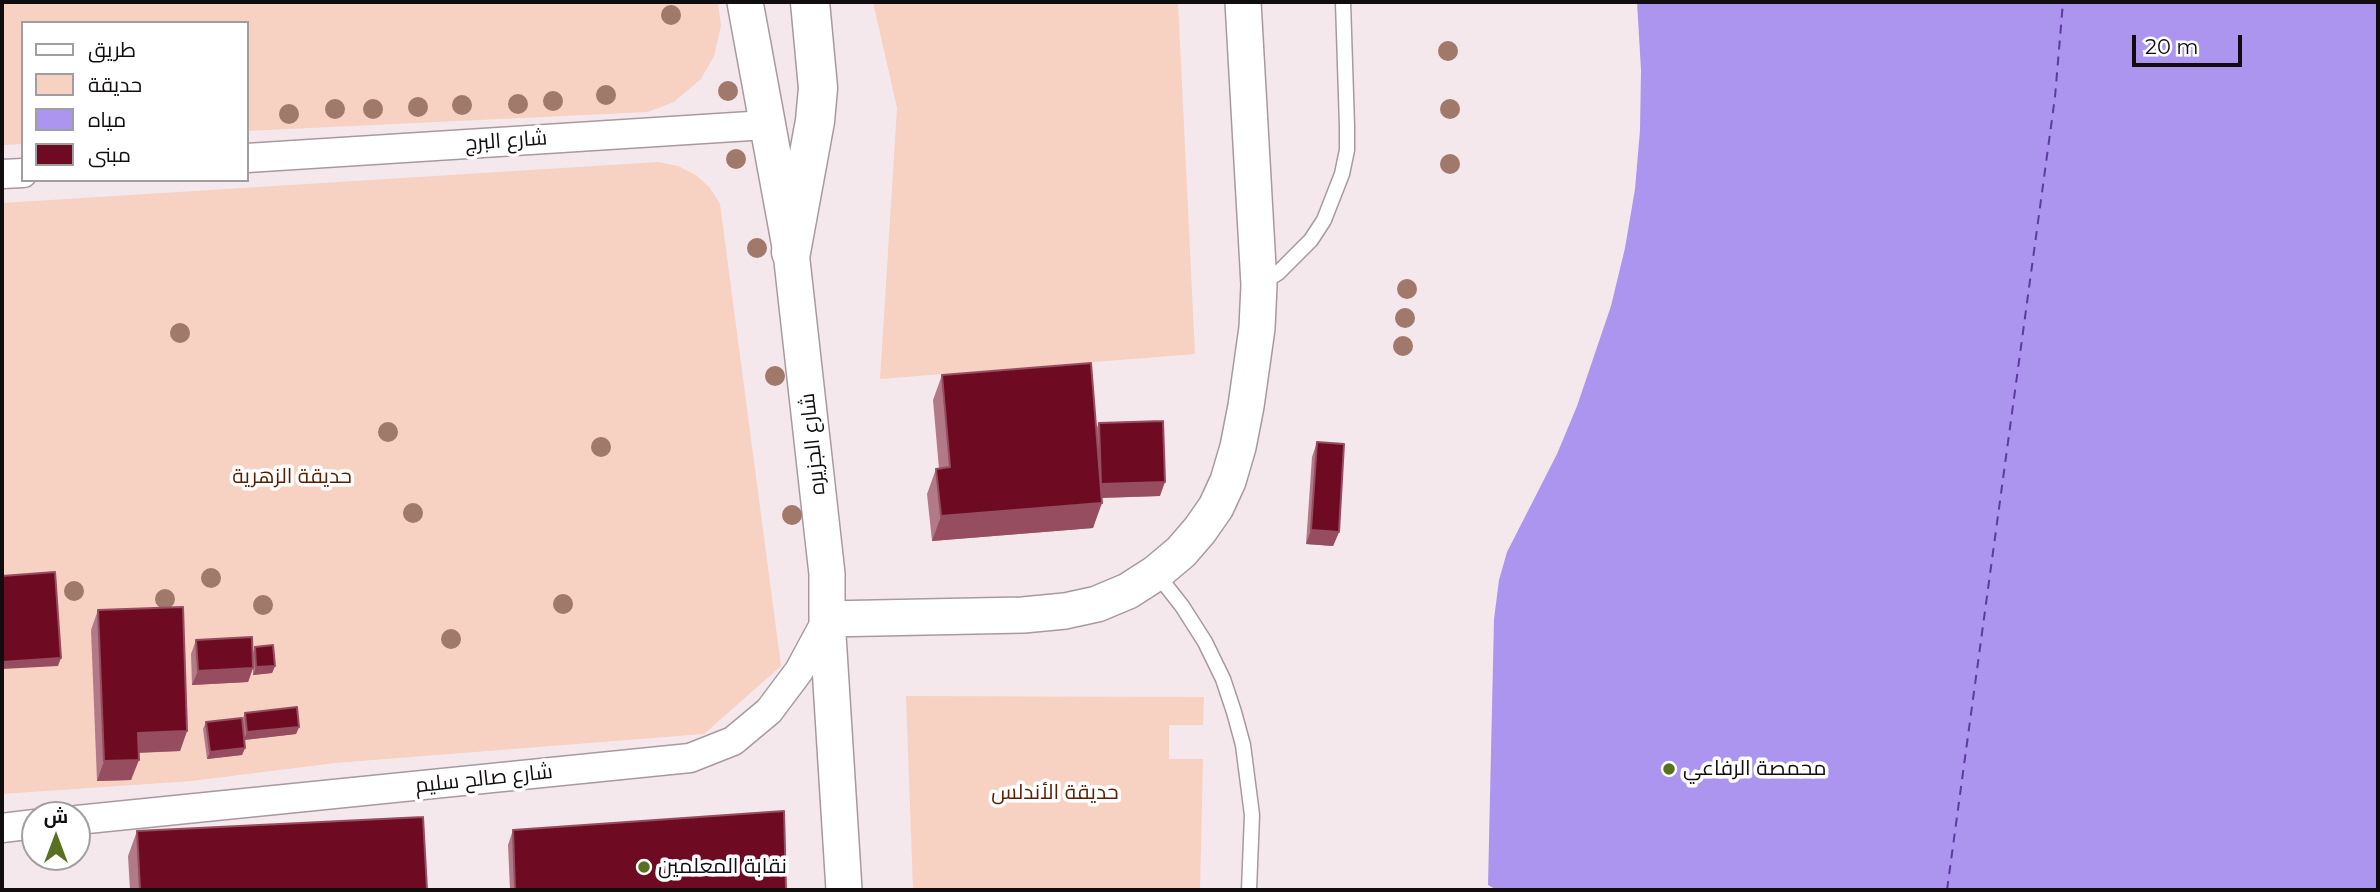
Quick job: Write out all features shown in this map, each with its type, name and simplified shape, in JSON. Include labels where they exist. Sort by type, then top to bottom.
[{"type":"highway","points":[[791,252],[818,88],[810,2]]},
{"type":"street","name":"شارع الجزيره","points":[[745,2],[791,252],[827,573],[827,619],[844,890]]},
{"type":"street","points":[[827,619],[1023,615],[1065,611],[1097,604],[1118,596],[1156,573],[1181,552],[1200,530],[1228,481],[1247,406],[1255,352],[1259,285],[1243,2]]},
{"type":"street","name":"شارع البرج","points":[[248,159],[766,125]]},
{"type":"street","points":[[2,174],[21,173]]},
{"type":"street","name":"شارع صالح سليم","points":[[91,819],[690,758],[733,741],[769,711],[799,671],[827,619]]},
{"type":"street","points":[[2,828],[21,826]]},
{"type":"lane","points":[[1259,285],[1278,273],[1311,240],[1324,220],[1342,174],[1347,150],[1343,2]]},
{"type":"lane","points":[[1156,573],[1205,642],[1223,679],[1234,712],[1243,745],[1252,815],[1249,890]]},
{"type":"green space","points":[[2,2],[718,2],[721,26],[714,56],[701,79],[674,102],[648,112],[248,131],[248,21],[21,21],[21,144],[2,145]]},
{"type":"green space","points":[[873,2],[1178,2],[1195,354],[880,379],[897,108]]},
{"type":"green space","name":"حديقة الزهرية","points":[[658,162],[678,166],[696,175],[710,188],[720,204],[781,666],[704,734],[335,763],[192,781],[2,794],[2,203]]},
{"type":"green space","name":"حديقة الأندلس","points":[[906,696],[1204,697],[1203,725],[1169,725],[1169,759],[1203,759],[1200,890],[913,890]]},
{"type":"water","points":[[1637,2],[2378,2],[2378,890],[1497,890],[1488,885],[1494,619],[1499,580],[1507,552],[1557,454],[1577,406],[1611,306],[1625,248],[1635,189],[1640,130],[1641,70]]},
{"type":"building","points":[[1091,363],[1102,503],[941,516],[936,469],[950,467],[942,375]]},
{"type":"building","points":[[1163,421],[1165,482],[1101,484],[1099,423]]},
{"type":"building","points":[[1317,442],[1344,444],[1339,532],[1311,530]]},
{"type":"building","points":[[55,572],[61,658],[2,662],[2,576]]},
{"type":"building","points":[[183,607],[187,731],[138,733],[139,760],[104,761],[98,610]]},
{"type":"building","points":[[252,637],[253,668],[198,671],[196,640]]},
{"type":"building","points":[[273,645],[275,666],[256,667],[255,647]]},
{"type":"building","points":[[297,707],[299,727],[247,732],[245,713]]},
{"type":"building","points":[[242,718],[245,748],[210,752],[206,722]]},
{"type":"building","name":"نقابة المعلمين","points":[[784,811],[786,890],[515,890],[513,830]]},
{"type":"building","points":[[423,817],[427,890],[140,890],[137,831]]},
{"type":"ferry route","points":[[1947,890],[2055,97],[2063,2]]},
{"type":"place","name":"محمصة الرفاعي","points":[[1669,769]]},
{"type":"place","name":"نقابة المعلمين","points":[[644,867]]}]
